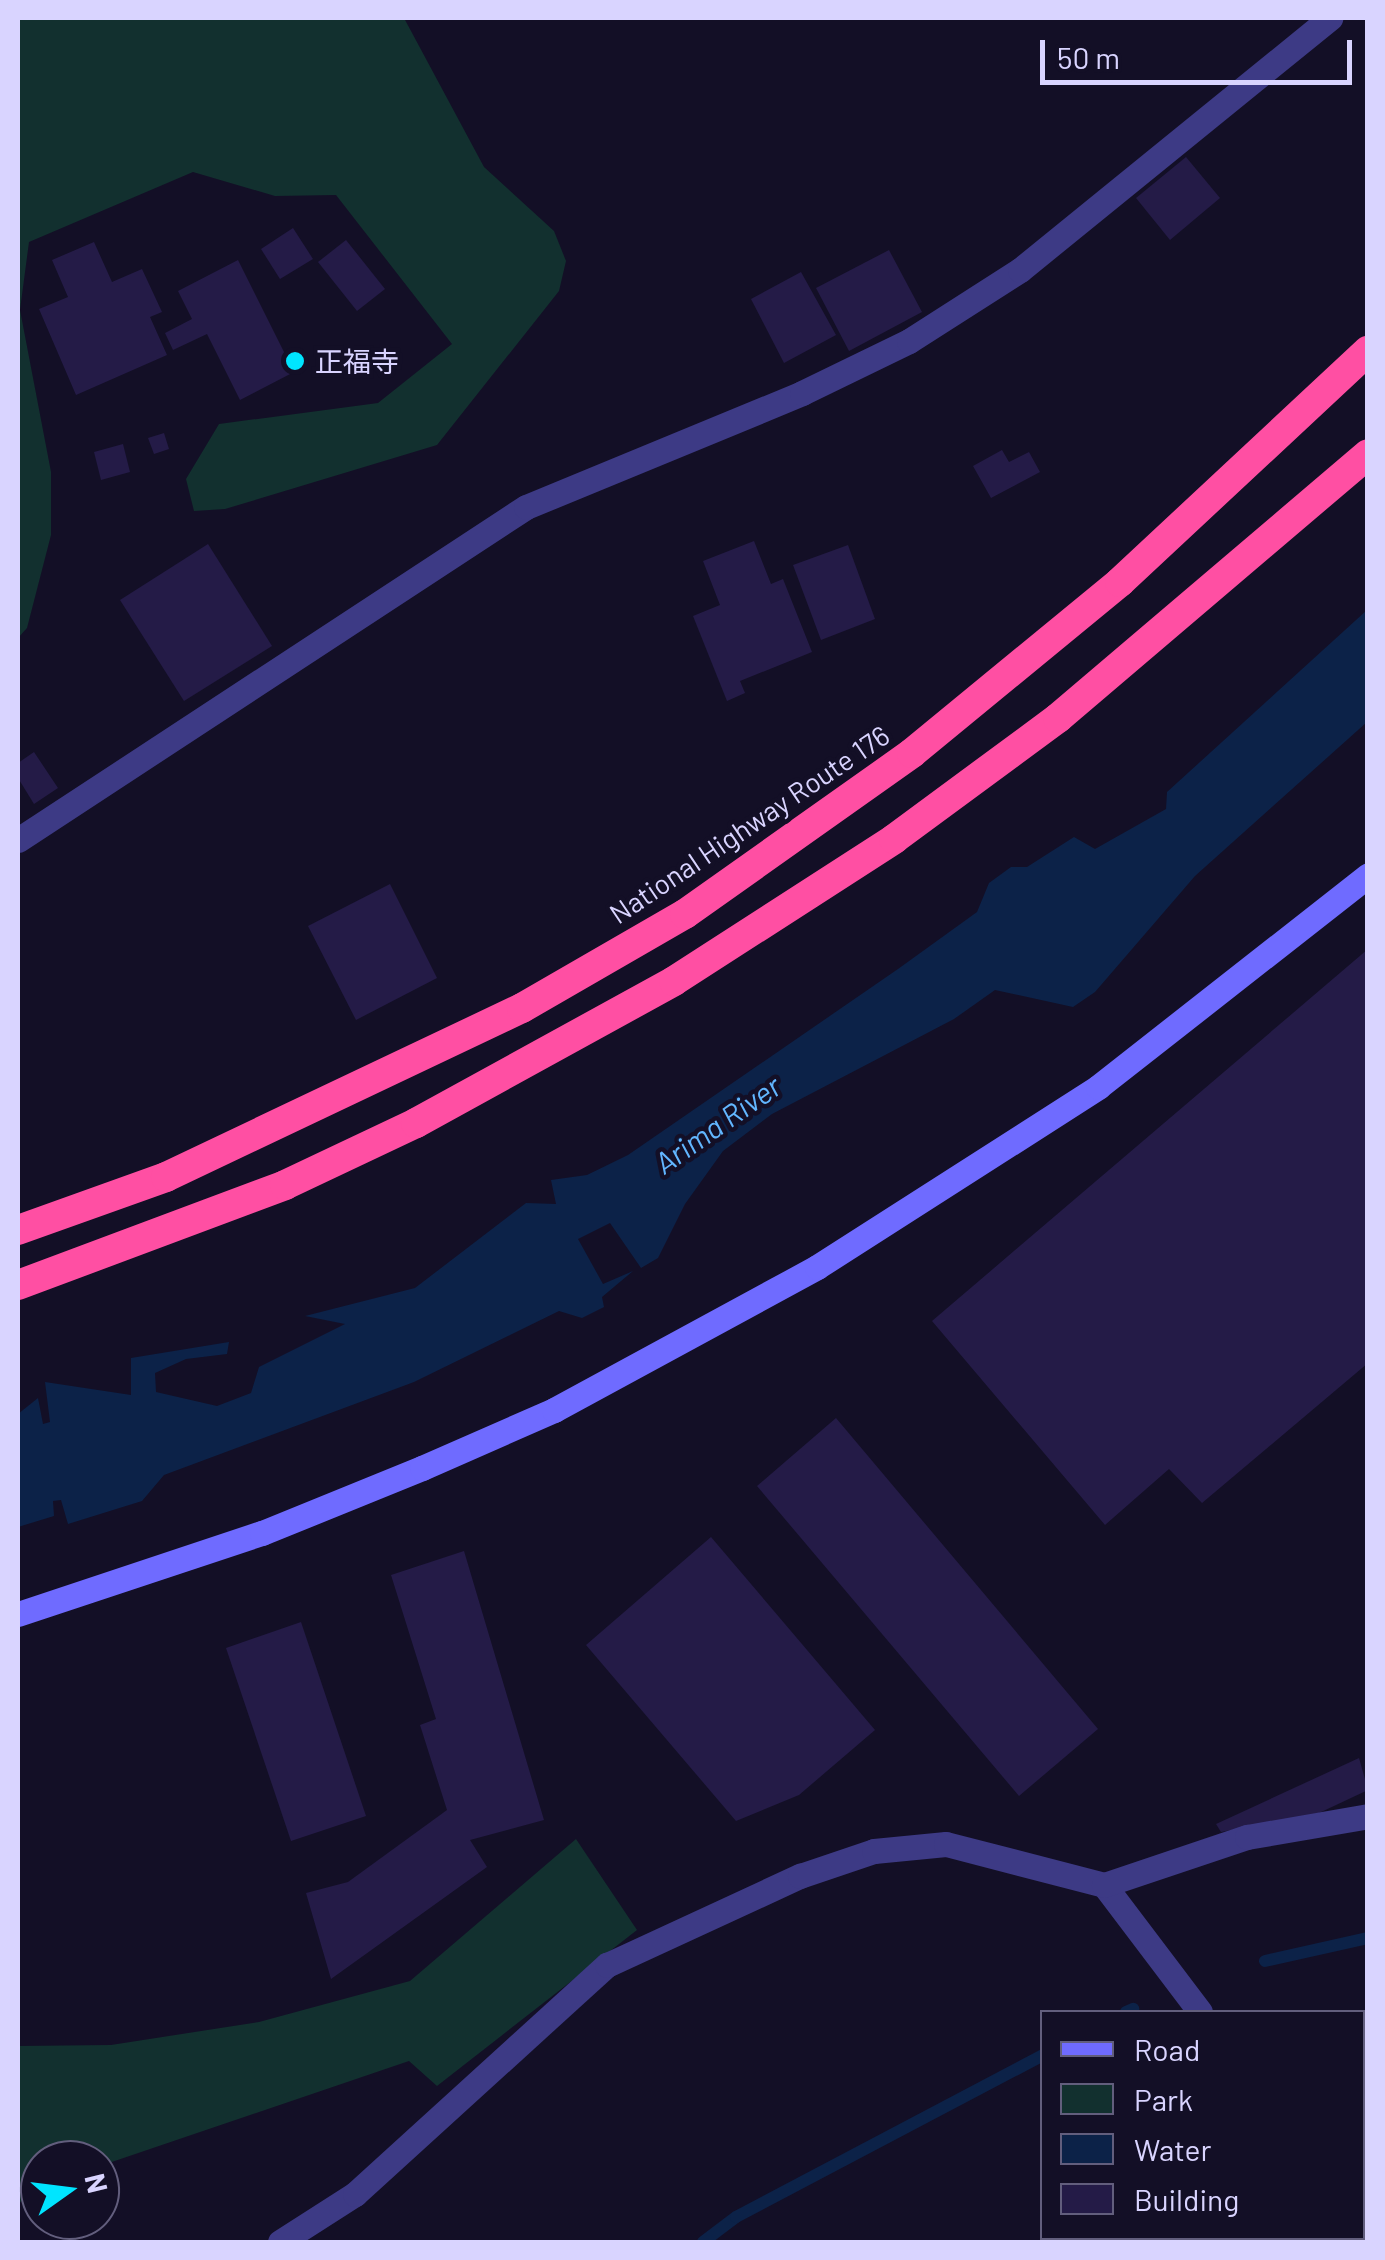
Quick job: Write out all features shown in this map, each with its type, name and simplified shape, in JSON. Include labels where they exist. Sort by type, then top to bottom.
[{"type":"highway","name":"National Highway Route 176","points":[[18,1230],[202,1160],[522,1008],[685,914],[912,753],[1120,582],[1368,351]]},
{"type":"highway","points":[[18,1285],[285,1185],[416,1123],[674,980],[894,839],[1058,718],[1368,454]]},
{"type":"street","points":[[18,840],[526,507],[802,394],[909,341],[1020,270],[1330,18]]},
{"type":"street","points":[[18,1614],[262,1533],[422,1468],[554,1410],[816,1267],[1098,1087],[1368,875]]},
{"type":"street","points":[[280,2242],[356,2194],[607,1964],[800,1876],[874,1851],[946,1844],[1104,1886],[1247,1837],[1368,1816]]},
{"type":"street","points":[[1104,1886],[1198,2010]]},
{"type":"green space","points":[[18,18],[404,18],[484,167],[554,231],[566,261],[559,291],[437,445],[225,509],[194,511],[186,479],[219,424],[378,403],[452,344],[336,195],[275,196],[193,172],[29,242],[20,310],[51,472],[51,535],[27,628],[18,638]]},
{"type":"green space","points":[[576,1839],[637,1930],[437,2086],[409,2061],[120,2159],[120,2140],[20,2140],[18,2203],[18,2046],[111,2045],[259,2022],[410,1981]]},
{"type":"water","name":"Arima River","points":[[1367,610],[1367,722],[1195,876],[1095,992],[1073,1007],[995,990],[954,1019],[772,1114],[723,1151],[685,1204],[658,1258],[641,1268],[610,1223],[578,1239],[603,1284],[633,1271],[602,1297],[604,1307],[582,1318],[559,1311],[414,1382],[164,1475],[142,1501],[68,1524],[61,1500],[53,1501],[54,1516],[18,1527],[18,1414],[38,1398],[43,1424],[50,1422],[45,1382],[131,1395],[131,1358],[229,1342],[227,1354],[186,1359],[155,1373],[156,1392],[217,1406],[251,1393],[259,1367],[345,1324],[305,1316],[415,1288],[526,1203],[556,1204],[551,1180],[587,1175],[628,1155],[898,969],[977,912],[989,883],[1011,867],[1027,867],[1074,837],[1095,849],[1166,809],[1167,792]]},
{"type":"building","points":[[1186,157],[1220,198],[1170,240],[1136,198]]},
{"type":"building","points":[[293,228],[313,259],[280,279],[261,249]]},
{"type":"building","points":[[346,240],[385,289],[357,311],[318,262]]},
{"type":"building","points":[[94,242],[112,282],[142,269],[162,312],[150,317],[167,355],[76,395],[39,309],[68,297],[52,260]]},
{"type":"building","points":[[889,250],[922,312],[849,351],[816,288]]},
{"type":"building","points":[[238,260],[294,372],[240,400],[207,334],[173,350],[165,333],[192,319],[178,291]]},
{"type":"building","points":[[801,272],[836,335],[784,363],[751,299]]},
{"type":"building","points":[[164,433],[169,449],[154,454],[148,438]]},
{"type":"building","points":[[123,444],[130,472],[101,480],[94,452]]},
{"type":"building","points":[[1002,450],[1009,462],[1029,452],[1040,472],[991,498],[973,466]]},
{"type":"building","points":[[754,541],[771,584],[783,579],[812,652],[740,681],[745,693],[727,701],[693,616],[720,605],[703,561]]},
{"type":"building","points":[[208,544],[272,646],[184,701],[120,600]]},
{"type":"building","points":[[848,545],[875,619],[821,640],[793,565]]},
{"type":"building","points":[[34,752],[58,788],[34,804],[18,778],[18,763]]},
{"type":"building","points":[[390,884],[437,978],[356,1020],[308,926]]},
{"type":"building","points":[[1368,949],[1368,1363],[1202,1503],[1169,1469],[1105,1525],[932,1321]]},
{"type":"building","points":[[836,1418],[1098,1729],[1019,1796],[757,1486]]},
{"type":"building","points":[[711,1537],[875,1730],[799,1795],[736,1821],[586,1645]]},
{"type":"building","points":[[464,1551],[544,1820],[470,1840],[487,1867],[331,1979],[306,1893],[348,1882],[447,1810],[420,1725],[436,1719],[391,1575]]},
{"type":"building","points":[[301,1622],[366,1816],[291,1841],[226,1648]]},
{"type":"building","points":[[1359,1758],[1368,1790],[1319,1813],[1221,1832],[1216,1824]]},
{"type":"waterway","points":[[1265,1961],[1368,1938]]},
{"type":"waterway","points":[[703,2242],[736,2217],[1040,2057]]},
{"type":"place","name":"正福寺","points":[[295,361]]}]
